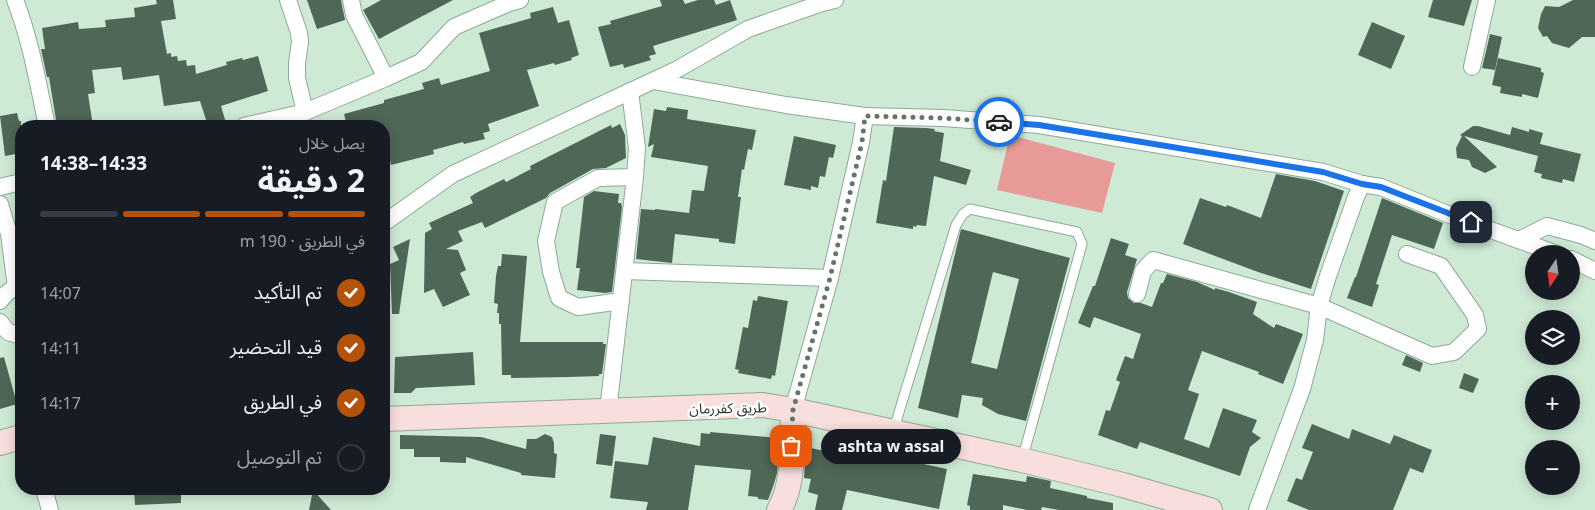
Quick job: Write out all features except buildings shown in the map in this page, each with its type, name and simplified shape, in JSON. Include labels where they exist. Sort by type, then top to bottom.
[{"type":"main road","name":"طريق كفررمان","points":[[390,419],[763,405],[1022,460],[1123,485],[1210,510]]},
{"type":"main road","points":[[779,510],[790,482],[793,410]]},
{"type":"main road","points":[[0,443],[15,439]]},
{"type":"street","points":[[15,0],[33,59],[46,120]]},
{"type":"street","points":[[288,0],[299,33],[297,78],[305,112]]},
{"type":"street","points":[[351,0],[354,15],[386,78]]},
{"type":"street","points":[[792,0],[829,1]]},
{"type":"street","points":[[1472,67],[1487,0]]},
{"type":"street","points":[[270,120],[305,112],[421,62],[454,27],[512,1]]},
{"type":"street","points":[[390,219],[453,174],[676,70],[748,28],[829,1]]},
{"type":"street","points":[[652,81],[786,105],[865,116],[943,118],[1039,125],[1323,172],[1362,184],[1381,187],[1455,217],[1533,245]]},
{"type":"street","points":[[608,411],[625,271],[637,148],[630,91]]},
{"type":"street","points":[[793,410],[830,278],[862,142],[865,116]]},
{"type":"street","points":[[621,301],[578,307],[559,298],[551,272],[546,241],[555,202],[598,178],[635,177]]},
{"type":"street","points":[[0,187],[15,183]]},
{"type":"street","points":[[1257,510],[1302,389],[1315,340],[1319,306],[1356,196],[1362,184]]},
{"type":"street","points":[[390,206],[420,198]]},
{"type":"street","points":[[0,204],[9,234],[15,266]]},
{"type":"street","points":[[1519,240],[1547,226],[1581,235],[1595,241]]},
{"type":"street","points":[[1137,294],[1143,271],[1153,260],[1319,306],[1432,356],[1454,352],[1478,329],[1475,315],[1441,266],[1406,254]]},
{"type":"street","points":[[1580,264],[1595,271]]},
{"type":"street","points":[[625,271],[830,278]]},
{"type":"street","points":[[0,301],[6,293],[15,289]]},
{"type":"street","points":[[0,322],[8,332],[15,334]]},
{"type":"street","points":[[46,495],[50,510]]},
{"type":"lane","points":[[893,432],[956,225],[963,214],[970,209],[1077,232],[1082,244],[1022,460]]},
{"type":"shaded area","points":[[1010,135],[1115,163],[1102,213],[997,190]]},
{"type":"way so far","points":[[791,446],[793,410],[830,278],[862,142],[865,116],[999,122]]},
{"type":"place","name":"ashta w assal","points":[[791,446]]},
{"type":"route","points":[[999,122],[1039,125],[1323,172],[1362,184],[1381,187],[1471,222]]}]
